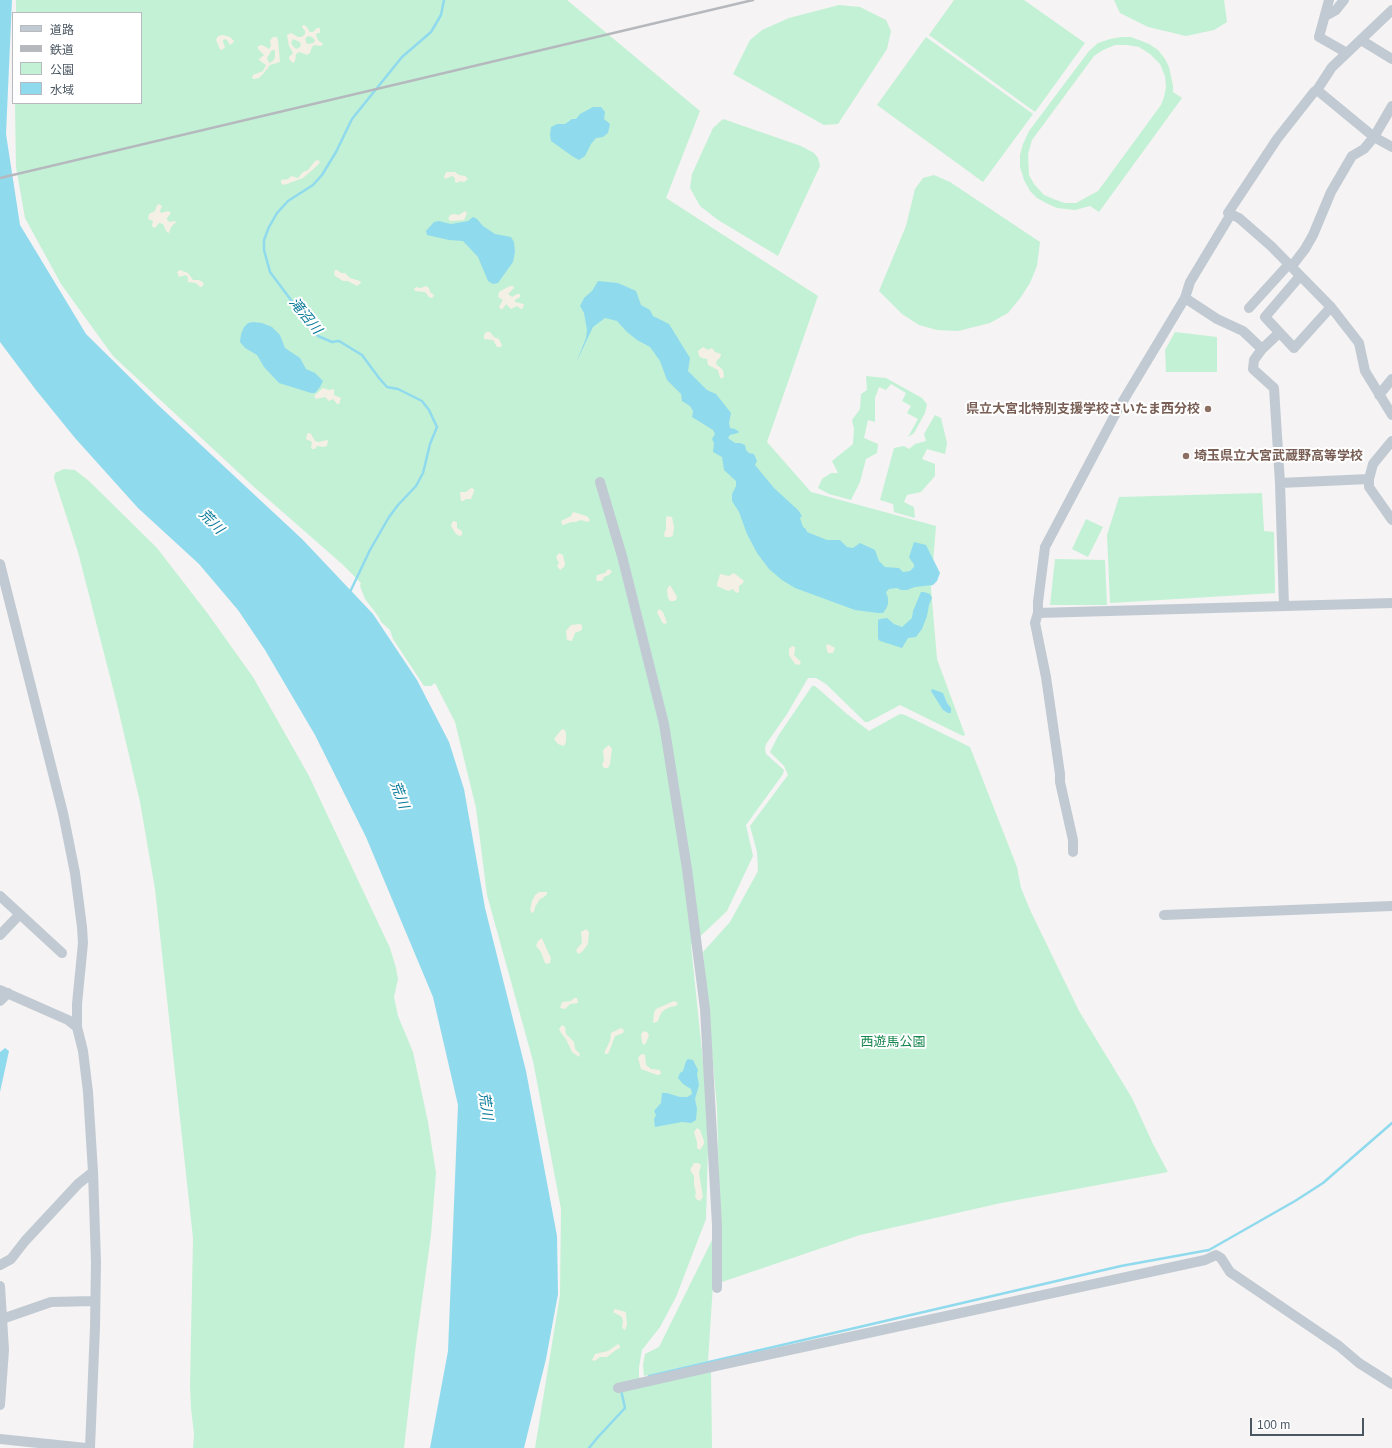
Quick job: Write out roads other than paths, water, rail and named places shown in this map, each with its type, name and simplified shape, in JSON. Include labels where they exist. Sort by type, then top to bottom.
[{"type":"street","points":[[1329,0],[1319,37],[1347,53]]},
{"type":"street","points":[[1325,16],[1336,10],[1344,0]]},
{"type":"street","points":[[1392,10],[1332,67],[1317,90],[1277,139],[1257,167],[1228,213],[1239,218],[1290,265],[1331,307],[1358,343],[1365,371],[1392,415]]},
{"type":"street","points":[[1360,40],[1392,59]]},
{"type":"street","points":[[1317,90],[1376,138],[1392,147]]},
{"type":"street","points":[[1376,138],[1392,106]]},
{"type":"street","points":[[1250,308],[1305,249],[1313,235],[1331,192],[1352,156],[1364,149],[1376,138],[1392,114]]},
{"type":"street","points":[[1072,852],[1073,840],[1060,782],[1046,677],[1035,623],[1038,613],[1045,547],[1117,411],[1185,298],[1190,282],[1231,214]]},
{"type":"street","points":[[1300,276],[1265,317],[1294,348],[1331,307]]},
{"type":"street","points":[[1185,298],[1217,319],[1243,331],[1262,348]]},
{"type":"street","points":[[1279,333],[1262,348],[1254,360],[1253,369],[1274,388],[1280,483],[1284,606]]},
{"type":"street","points":[[1379,395],[1392,379]]},
{"type":"street","points":[[1392,441],[1373,464],[1369,479],[1369,488],[1392,520]]},
{"type":"street","points":[[1280,483],[1369,479]]},
{"type":"street","points":[[600,482],[622,556],[664,724],[687,869],[705,1009],[717,1225],[717,1288]]},
{"type":"street","points":[[0,564],[63,813],[75,873],[82,928],[83,943],[77,1004],[77,1027],[85,1064],[93,1172],[96,1262],[96,1301],[90,1448]]},
{"type":"street","points":[[1038,613],[1392,603]]},
{"type":"street","points":[[0,896],[62,953]]},
{"type":"street","points":[[1164,915],[1392,906]]},
{"type":"street","points":[[0,936],[20,914]]},
{"type":"street","points":[[0,1001],[4,991],[68,1020],[77,1027]]},
{"type":"street","points":[[0,1265],[11,1258],[78,1184],[93,1172]]},
{"type":"street","points":[[618,1388],[720,1364],[1205,1260],[1216,1255],[1221,1258],[1230,1272],[1340,1346],[1359,1363],[1392,1384]]},
{"type":"street","points":[[0,1286],[4,1350],[0,1405]]},
{"type":"street","points":[[2,1320],[51,1302],[96,1301]]},
{"type":"street","points":[[0,1439],[86,1448]]},
{"type":"water","name":"荒川","points":[[0,0],[12,0],[6,134],[20,225],[86,334],[157,404],[302,539],[373,614],[417,680],[449,742],[464,789],[485,908],[526,1071],[557,1236],[558,1294],[546,1359],[524,1448],[430,1448],[448,1351],[458,1105],[433,997],[366,837],[315,735],[265,650],[238,610],[199,564],[138,508],[75,438],[0,342]]},
{"type":"water","points":[[593,107],[601,107],[605,112],[604,119],[610,124],[608,133],[603,137],[596,138],[585,156],[579,160],[551,141],[551,127],[557,124],[565,124],[572,119],[576,119],[580,114]]},
{"type":"water","points":[[473,217],[495,234],[511,237],[514,242],[515,252],[513,262],[498,283],[493,284],[488,281],[478,257],[463,241],[449,240],[427,235],[426,231],[434,222],[439,221],[451,224],[468,221]]},
{"type":"water","points":[[598,281],[618,283],[636,291],[641,305],[650,310],[653,316],[669,324],[690,358],[688,371],[707,390],[716,394],[731,413],[729,423],[730,428],[739,432],[730,435],[728,438],[735,443],[745,445],[746,450],[749,453],[754,454],[757,461],[755,465],[774,488],[798,510],[802,516],[800,518],[803,527],[807,532],[827,540],[840,540],[847,547],[853,548],[860,543],[875,550],[879,561],[885,567],[899,568],[903,572],[910,571],[914,567],[914,564],[909,557],[914,542],[926,545],[940,573],[937,581],[933,585],[915,587],[907,590],[897,588],[889,589],[886,592],[888,604],[886,609],[883,613],[878,613],[855,610],[795,588],[782,580],[769,569],[757,553],[747,534],[739,512],[732,501],[732,494],[736,486],[736,481],[724,470],[722,457],[713,452],[714,443],[712,439],[715,434],[713,430],[692,417],[693,411],[690,406],[682,401],[681,394],[667,380],[660,361],[650,347],[637,340],[617,321],[605,318],[593,327],[576,363],[586,338],[587,330],[584,313],[580,306],[584,298],[592,291]]},
{"type":"water","points":[[248,323],[262,323],[272,327],[280,335],[285,348],[300,358],[306,369],[315,373],[323,381],[315,393],[279,383],[264,367],[257,355],[245,348],[240,342],[241,334],[244,327]]},
{"type":"water","points":[[921,592],[930,594],[932,598],[922,629],[916,637],[908,638],[902,648],[880,641],[878,639],[878,620],[887,618],[894,624],[902,627],[912,618],[913,611]]},
{"type":"water","points":[[932,689],[943,693],[951,708],[951,713],[943,710],[931,691]]},
{"type":"water","points":[[5,1048],[9,1051],[0,1092],[0,1052]]},
{"type":"water","points":[[688,1059],[693,1060],[698,1070],[697,1074],[699,1085],[695,1099],[697,1109],[696,1120],[691,1123],[682,1122],[655,1127],[654,1119],[656,1115],[654,1111],[661,1103],[662,1093],[680,1097],[687,1097],[692,1094],[691,1089],[683,1084],[678,1078]]},
{"type":"waterway","name":"滝沼川","points":[[350,592],[370,550],[389,517],[416,486],[423,473],[430,444],[437,427],[429,410],[422,401],[398,389],[387,387],[362,355],[339,341],[332,342],[318,336],[270,272],[264,250],[264,240],[277,213],[288,201],[313,185],[322,175],[336,152],[352,119],[402,57],[431,32],[441,15],[444,0]]},
{"type":"waterway","points":[[649,1376],[1121,1266],[1209,1250],[1295,1201],[1323,1183],[1392,1123]]},
{"type":"waterway","points":[[589,1448],[625,1408],[621,1390]]},
{"type":"railway","points":[[0,178],[753,0]]},
{"type":"place","name":"県立大宮北特別支援学校さいたま西分校","points":[[1208,409]]},
{"type":"place","name":"埼玉県立大宮武蔵野高等学校","points":[[1186,456]]},
{"type":"park label","name":"西遊馬公園","points":[[893,1042]]}]
